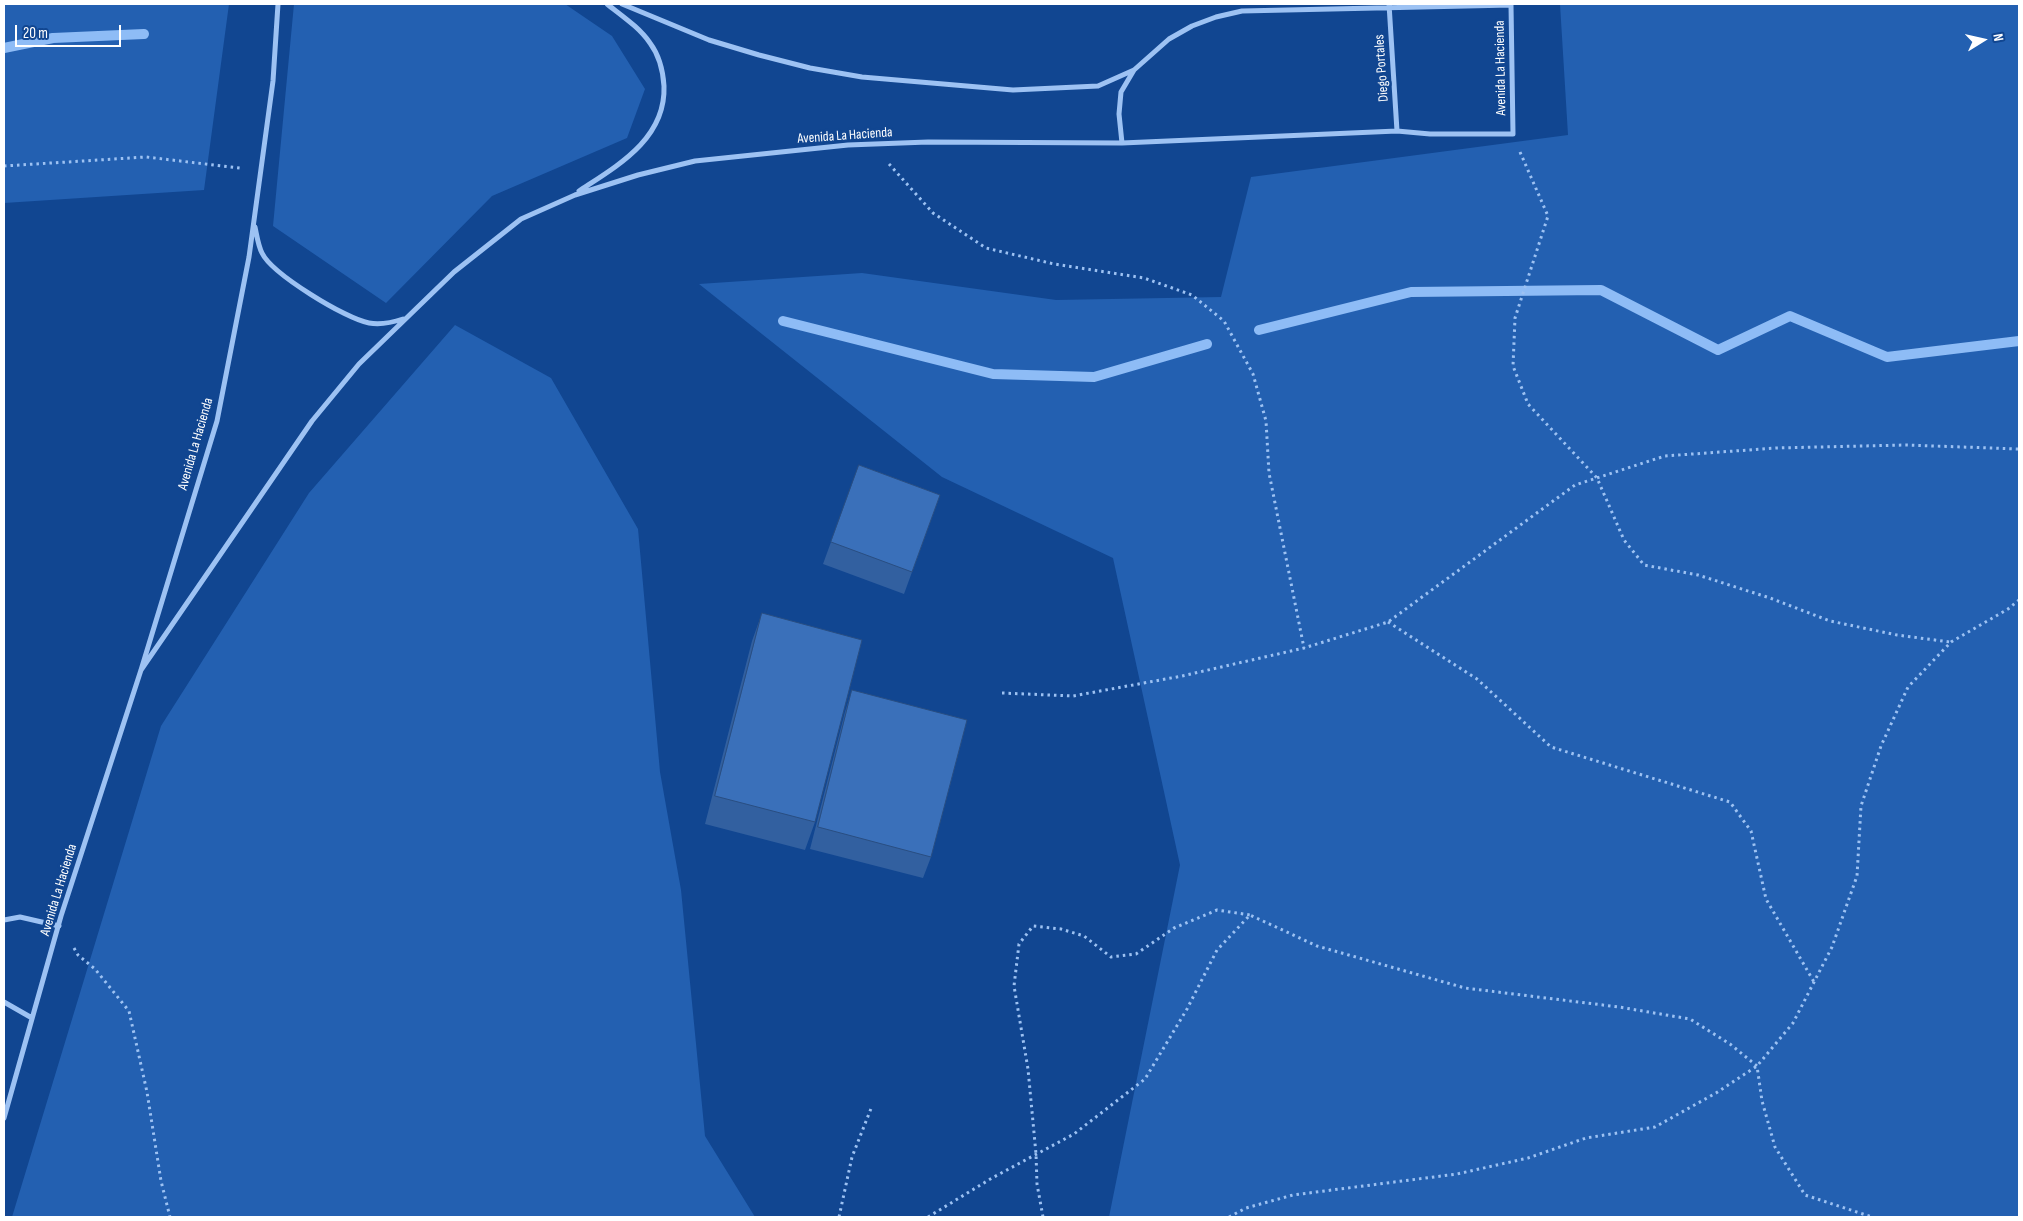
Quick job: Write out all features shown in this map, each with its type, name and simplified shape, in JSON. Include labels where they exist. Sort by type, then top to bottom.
[{"type":"street","name":"Avenida La Hacienda","points":[[4,1118],[59,926],[141,670],[217,421],[249,258],[262,170],[273,82],[278,4]]},
{"type":"street","name":"Avenida La Hacienda","points":[[575,194],[620,164],[645,141],[654,129],[661,113],[664,95],[664,76],[658,59],[650,43],[638,30],[607,4]]},
{"type":"street","name":"Avenida La Hacienda","points":[[141,670],[312,421],[359,364],[454,272],[521,218],[575,194],[638,175],[695,161],[870,144],[1122,143],[1397,131],[1430,134],[1513,134],[1511,5],[1389,6],[1356,10],[1267,9],[1242,11],[1216,17],[1192,26],[1169,39],[1134,70],[1098,86],[1013,90],[862,77],[810,68],[759,56],[709,40],[622,4]]},
{"type":"street","name":"Diego Portales","points":[[1389,6],[1397,131]]},
{"type":"street","name":"Avenida La Hacienda","points":[[1122,143],[1119,114],[1121,92],[1134,70]]},
{"type":"street","name":"Avenida La Hacienda","points":[[254,219],[262,254],[274,269],[301,287],[342,313],[368,323],[386,324],[406,318]]},
{"type":"street","points":[[4,920],[20,917],[59,926]]},
{"type":"street","points":[[4,1002],[32,1018]]},
{"type":"path","points":[[1513,134],[1548,216],[1516,314],[1513,366],[1528,404],[1597,478],[1624,540],[1644,565],[1698,575],[1770,598],[1830,621],[1897,635],[1951,642]]},
{"type":"path","points":[[870,144],[933,213],[986,248],[1054,264],[1144,278],[1192,295],[1224,321],[1253,374],[1266,421],[1269,473],[1304,648]]},
{"type":"path","points":[[4,166],[146,157],[262,170]]},
{"type":"path","points":[[1002,692],[1073,696],[1182,676],[1304,648],[1388,622],[1575,485],[1665,456],[1776,448],[1906,445],[2019,449]]},
{"type":"path","points":[[1229,1217],[1246,1208],[1293,1195],[1457,1174],[1528,1158],[1586,1138],[1654,1127],[1716,1093],[1757,1066],[1793,1023],[1832,947],[1857,876],[1862,806],[1881,746],[1908,687],[1951,642],[2008,609],[2019,600]]},
{"type":"path","points":[[1388,622],[1477,680],[1551,747],[1730,802],[1751,832],[1766,899],[1814,982]]},
{"type":"path","points":[[1043,1217],[1037,1184],[1028,1069],[1014,986],[1019,944],[1033,926],[1061,929],[1084,936],[1112,957],[1136,954],[1174,928],[1218,910],[1250,915],[1317,946],[1465,988],[1619,1007],[1690,1019],[1730,1044],[1757,1066],[1762,1101],[1775,1147],[1805,1195],[1872,1217]]},
{"type":"path","points":[[928,1217],[992,1178],[1074,1134],[1145,1079],[1187,1009],[1217,950],[1250,915]]},
{"type":"path","points":[[59,926],[78,955],[95,969],[129,1011],[148,1092],[161,1180],[170,1217]]},
{"type":"path","points":[[839,1217],[852,1157],[872,1106]]},
{"type":"shaded area","points":[[4,4],[229,4],[204,190],[4,203]]},
{"type":"shaded area","points":[[294,4],[565,4],[612,36],[645,89],[627,138],[492,196],[386,303],[273,226]]},
{"type":"shaded area","points":[[1560,4],[2019,4],[2019,1217],[1109,1217],[1180,865],[1113,558],[942,477],[699,284],[862,273],[1056,300],[1221,297],[1251,177],[1568,135]]},
{"type":"shaded area","points":[[455,325],[551,378],[638,529],[660,772],[681,890],[705,1136],[755,1217],[12,1217],[161,726],[309,493]]},
{"type":"building","points":[[859,465],[940,495],[912,572],[831,542]]},
{"type":"building","points":[[762,613],[862,640],[815,822],[715,796]]},
{"type":"building","points":[[852,690],[967,720],[931,857],[818,827]]},
{"type":"waterway","points":[[4,48],[53,38],[144,34]]},
{"type":"waterway","points":[[1259,330],[1411,292],[1601,290],[1718,350],[1790,316],[1887,357],[2019,341]]},
{"type":"waterway","points":[[783,321],[993,374],[1094,377],[1207,344]]}]
